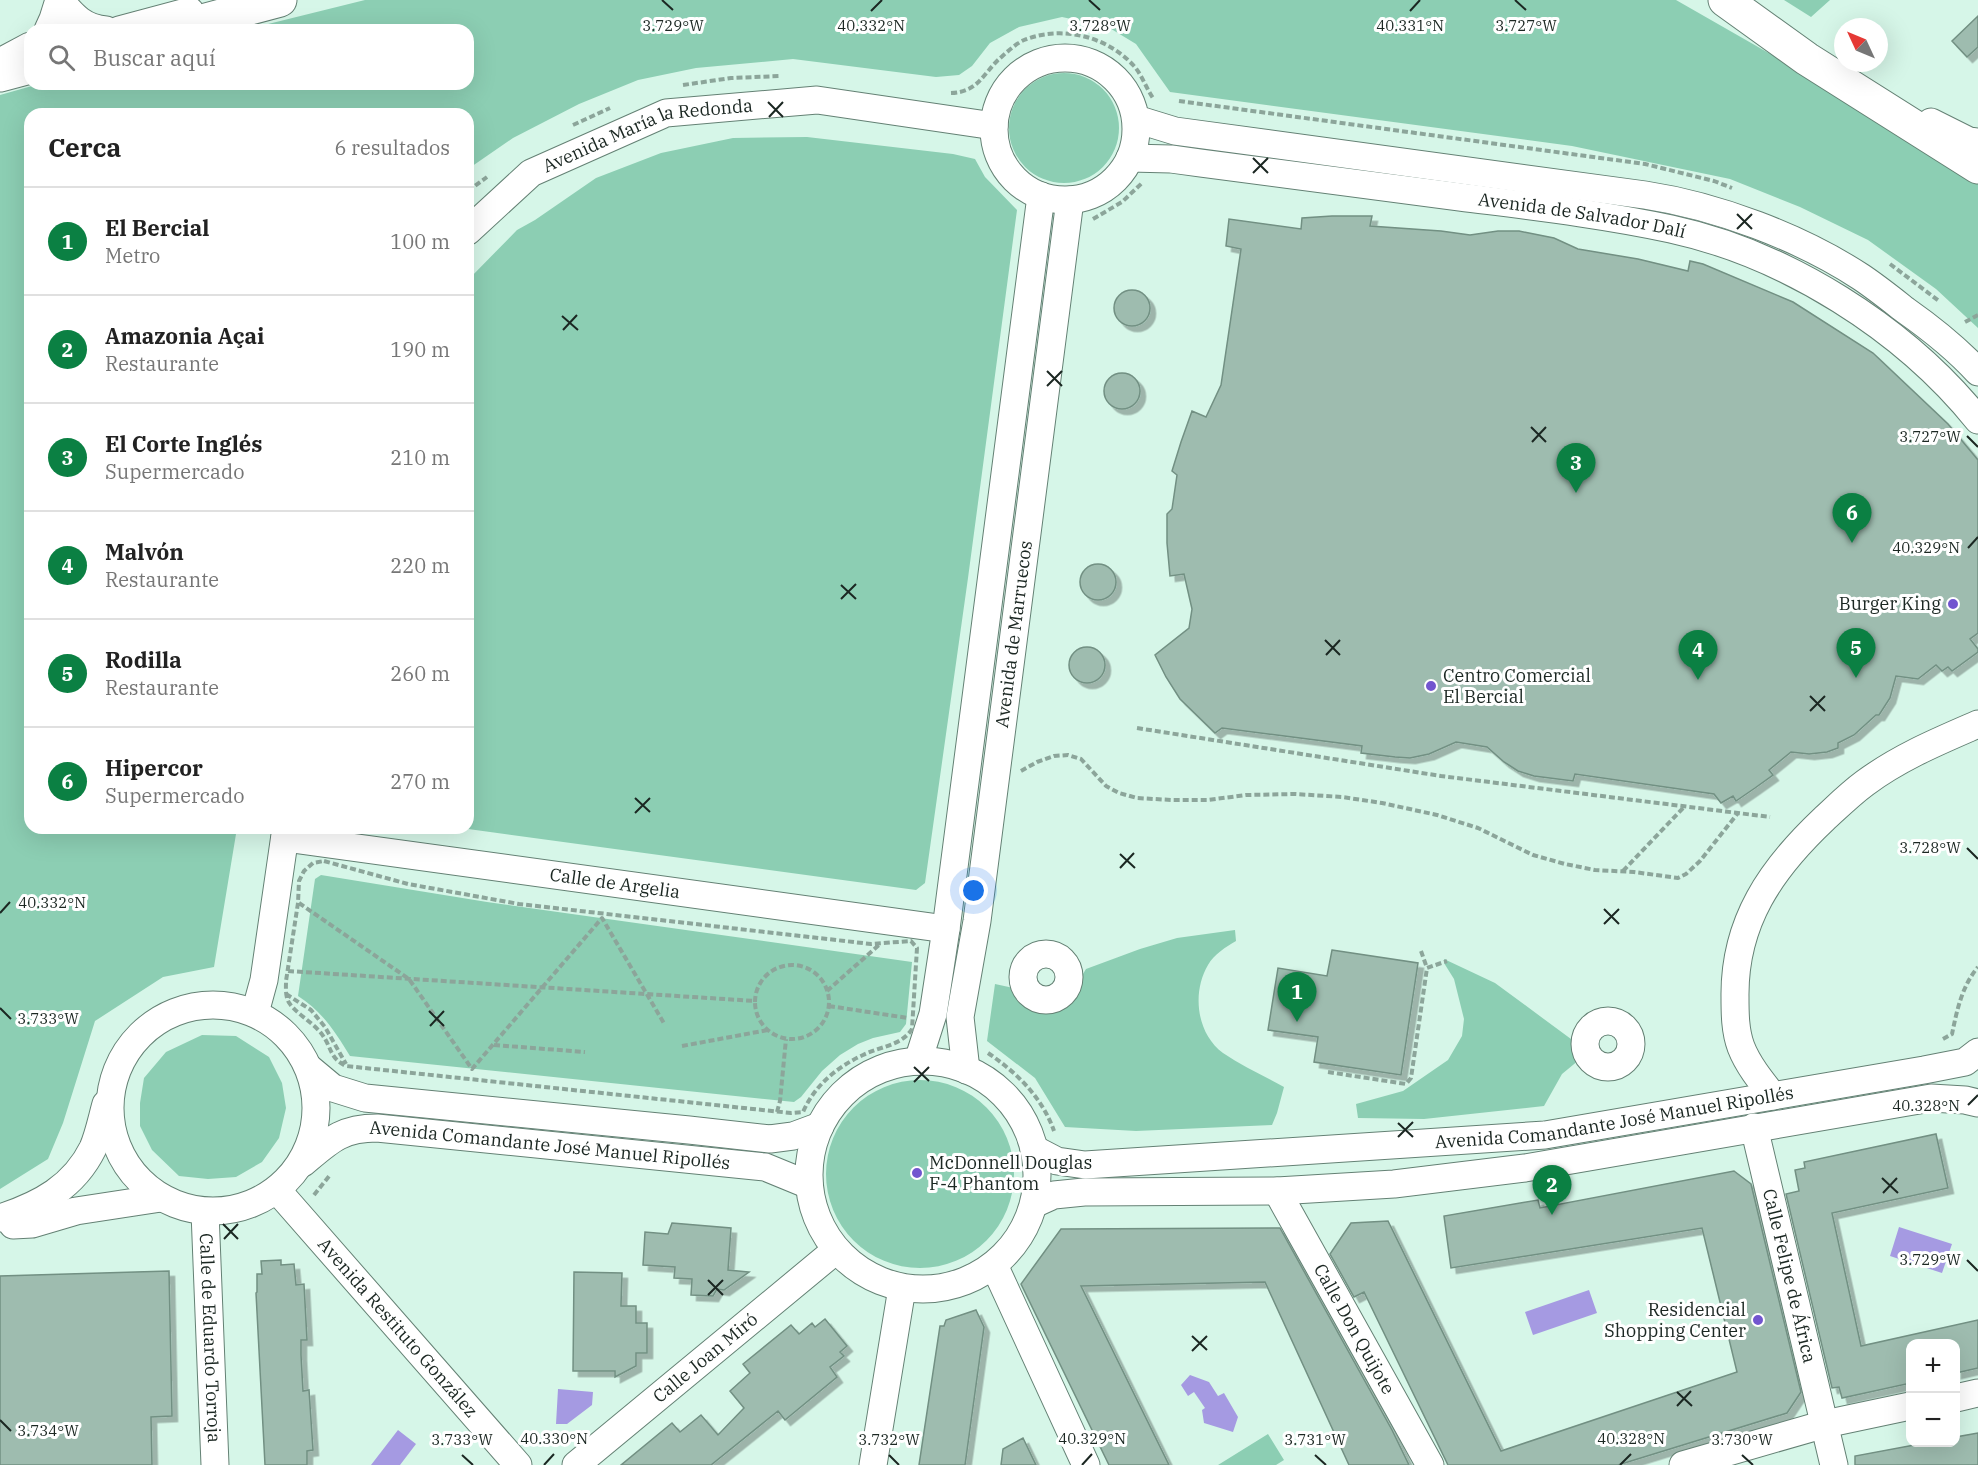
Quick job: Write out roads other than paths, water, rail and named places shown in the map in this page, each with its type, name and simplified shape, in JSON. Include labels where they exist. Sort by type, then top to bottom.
[{"type":"highway","points":[[191,24],[280,0]]},
{"type":"highway","points":[[1735,6],[1807,59],[1978,167]]},
{"type":"highway","points":[[0,75],[24,69]]},
{"type":"street","points":[[50,24],[60,0],[83,24]]},
{"type":"street","points":[[141,24],[230,0]]},
{"type":"street","points":[[1735,6],[1815,49],[1939,128],[1969,141],[1978,142]]},
{"type":"street","points":[[0,62],[24,49]]},
{"type":"street","points":[[1066,57],[1093,63],[1109,72],[1127,93],[1136,119],[1135,143],[1138,169],[1120,174],[1106,187],[1089,196],[1070,200],[1041,196],[1020,183],[1004,165],[995,142],[994,126],[1000,100],[1016,77],[1040,62],[1066,57]]},
{"type":"street","name":"Avenida María la Redonda","points":[[474,225],[531,173],[666,113],[817,100],[994,126]]},
{"type":"street","name":"Avenida de Salvador Dalí","points":[[1136,119],[1175,131],[1645,195],[1672,199],[1700,207],[1756,224],[1823,255],[1860,277],[1948,341],[1978,372]]},
{"type":"street","name":"Avenida de Salvador Dalí","points":[[1138,169],[1171,159],[1561,210],[1672,229],[1721,244],[1770,263],[1821,289],[1872,321],[1925,364],[1978,420]]},
{"type":"street","name":"Avenida de Marruecos","points":[[918,1061],[933,1014],[946,929],[1041,196]]},
{"type":"street","name":"Avenida de Marruecos","points":[[974,1059],[960,1017],[977,921],[1070,200]]},
{"type":"street","points":[[1773,1096],[1755,1072],[1741,1047],[1737,1034],[1735,1003],[1735,981],[1743,935],[1750,914],[1762,891],[1806,836],[1864,784],[1917,750],[1978,724]]},
{"type":"street","points":[[255,1013],[264,980],[286,834]]},
{"type":"street","name":"Calle de Argelia","points":[[293,834],[946,929]]},
{"type":"street","points":[[0,1218],[26,1210],[48,1198],[78,1172],[93,1147],[112,1082],[122,1059],[143,1031],[175,1011],[212,1004],[255,1013],[290,1038],[309,1068],[317,1116],[310,1145],[300,1165],[277,1190],[248,1206],[205,1212],[184,1208],[161,1198],[135,1178],[117,1148],[109,1115],[112,1082]]},
{"type":"street","name":"Avenida Comandante José Manuel Ripollés","points":[[1045,1142],[1057,1161],[1085,1165],[1545,1135],[1965,1062],[1978,1052]]},
{"type":"street","points":[[974,1059],[991,1084],[1012,1103],[1027,1127],[1045,1142],[1034,1204],[1019,1237],[994,1265],[966,1281],[934,1290],[902,1288],[866,1275],[836,1250],[817,1220],[809,1185],[810,1155],[820,1126],[837,1100],[860,1080],[888,1067],[918,1061],[943,1063],[974,1059]]},
{"type":"street","name":"Avenida Comandante José Manuel Ripollés","points":[[309,1068],[333,1088],[365,1098],[770,1139],[793,1136],[820,1126]]},
{"type":"street","name":"Avenida Comandante José Manuel Ripollés","points":[[1034,1204],[1054,1195],[1084,1192],[1277,1191],[1394,1184],[1525,1168],[1931,1098],[1978,1103]]},
{"type":"street","name":"Calle Felipe de África","points":[[1754,1127],[1834,1465]]},
{"type":"street","name":"Avenida Comandante José Manuel Ripollés","points":[[300,1165],[332,1139],[348,1131],[377,1128],[765,1167],[809,1185]]},
{"type":"street","name":"Avenida Restituto González","points":[[277,1190],[518,1465]]},
{"type":"street","name":"Calle Don Quijote","points":[[1277,1191],[1430,1465]]},
{"type":"street","points":[[0,1225],[32,1224],[76,1211],[161,1198]]},
{"type":"street","name":"Calle de Eduardo Torroja","points":[[205,1212],[215,1465]]},
{"type":"street","name":"Calle Joan Miró","points":[[576,1465],[836,1250]]},
{"type":"street","points":[[994,1265],[1086,1465]]},
{"type":"street","points":[[873,1465],[902,1288]]},
{"type":"street","points":[[1960,1397],[1978,1394]]},
{"type":"street","points":[[1683,1465],[1825,1424],[1906,1407]]},
{"type":"place","name":"El Corte Inglés","points":[[1576,493]]},
{"type":"place","name":"Hipercor","points":[[1852,543]]},
{"type":"place","name":"Burger King","points":[[1953,604]]},
{"type":"place","name":"Rodilla","points":[[1856,678]]},
{"type":"place","name":"Malvón","points":[[1698,680]]},
{"type":"place","name":"Centro Comercial El Bercial","points":[[1431,686]]},
{"type":"place","name":"El Bercial","points":[[1297,1022]]},
{"type":"place","name":"McDonnell Douglas F-4 Phantom","points":[[917,1173]]},
{"type":"place","name":"Amazonia Açai","points":[[1552,1215]]},
{"type":"place","name":"Residencial Shopping Center","points":[[1758,1320]]}]
